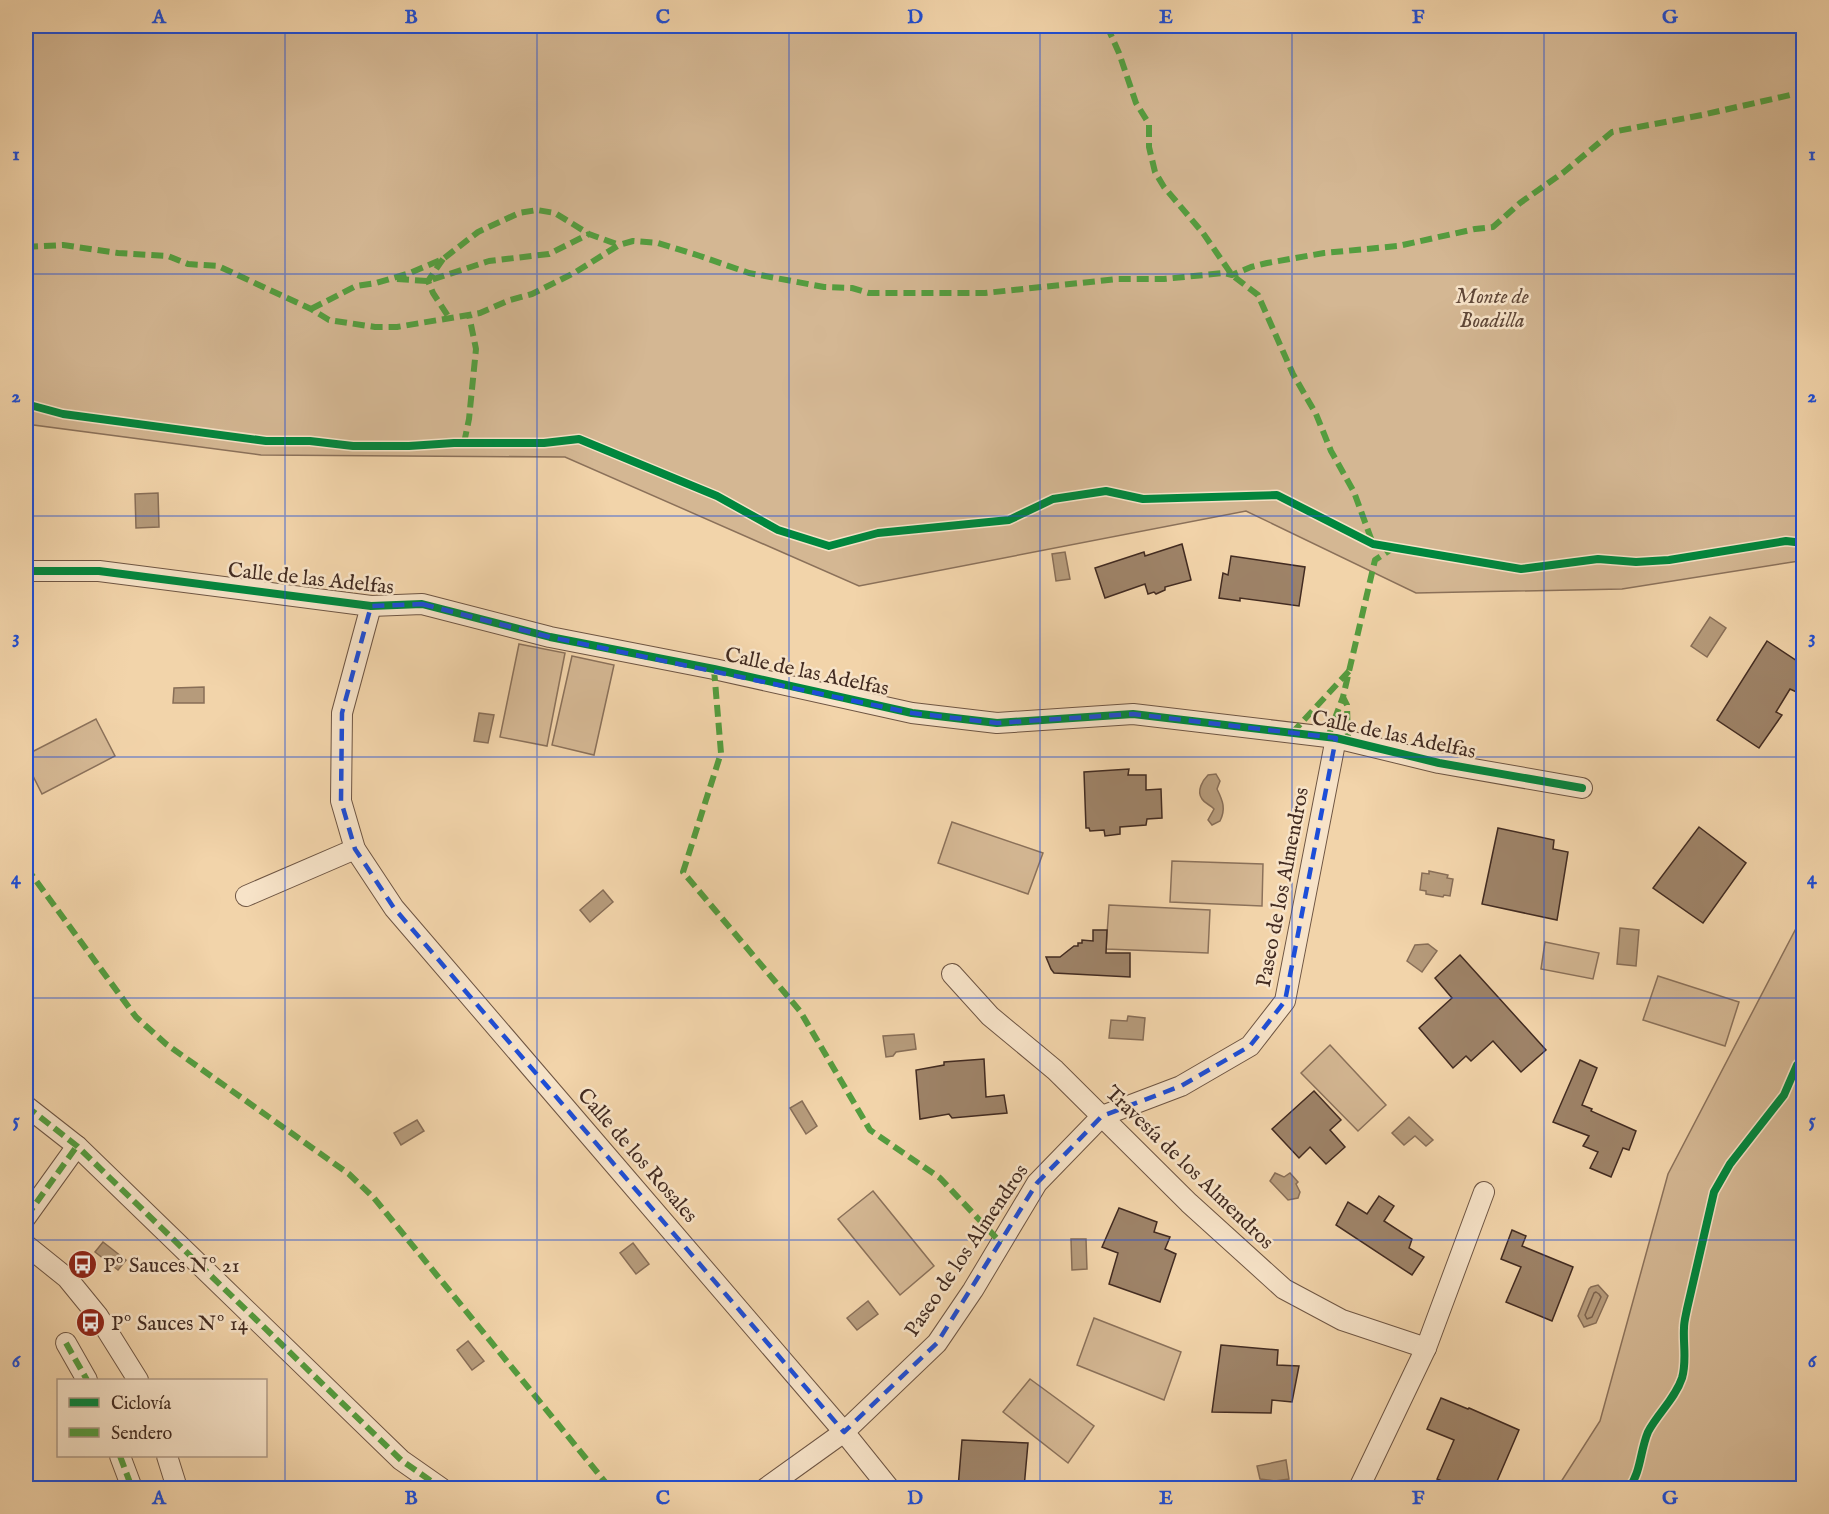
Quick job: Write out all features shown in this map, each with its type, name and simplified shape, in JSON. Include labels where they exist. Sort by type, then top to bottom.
[{"type":"street","name":"Calle de las Adelfas","points":[[26,571],[99,571],[371,606],[422,604],[550,637],[714,669],[912,713],[997,723],[1132,714],[1336,738],[1439,763],[1582,788]]},
{"type":"street","name":"Calle de los Rosales","points":[[371,606],[342,713],[341,801],[355,849],[394,908],[844,1432],[889,1488]]},
{"type":"street","name":"Paseo de los Almendros","points":[[766,1488],[844,1432],[937,1343],[1037,1183],[1102,1116],[1181,1086],[1250,1046],[1285,1001],[1336,738]]},
{"type":"street","points":[[246,896],[355,849]]},
{"type":"street","name":"Travesía de los Almendros","points":[[952,974],[990,1016],[1055,1070],[1190,1203],[1284,1289],[1342,1320],[1426,1348]]},
{"type":"street","points":[[26,1106],[77,1146],[401,1460],[441,1488]]},
{"type":"street","points":[[26,1217],[77,1146]]},
{"type":"street","points":[[1359,1488],[1426,1348],[1484,1192]]},
{"type":"street","points":[[26,1245],[67,1278],[98,1316],[137,1379]]},
{"type":"street","points":[[66,1343],[86,1379]]},
{"type":"street","points":[[121,1457],[132,1488]]},
{"type":"street","points":[[168,1457],[177,1488]]},
{"type":"highlighted area","points":[[422,604],[550,637],[912,713],[997,723],[1133,714],[1336,738],[1285,1001],[1250,1046],[1181,1086],[1102,1116],[1037,1183],[937,1343],[844,1432],[394,908],[355,849],[341,801],[342,713],[371,606]]},
{"type":"green space","name":"Monte de Boadilla","points":[[26,26],[1803,26],[1803,563],[1799,561],[1622,589],[1416,593],[1246,511],[859,586],[565,457],[261,455],[26,424]]},
{"type":"green space","points":[[519,644],[565,653],[547,746],[500,737]]},
{"type":"green space","points":[[572,656],[614,665],[594,755],[552,745]]},
{"type":"green space","points":[[96,719],[115,756],[42,794],[26,762],[26,755]]},
{"type":"green space","points":[[952,822],[1043,853],[1028,894],[938,863]]},
{"type":"green space","points":[[1172,861],[1263,864],[1262,906],[1170,902]]},
{"type":"green space","points":[[1109,905],[1210,910],[1208,953],[1106,949]]},
{"type":"green space","points":[[1803,915],[1803,1488],[1557,1488],[1600,1421],[1668,1174]]},
{"type":"green space","points":[[1545,942],[1599,953],[1593,979],[1541,969]]},
{"type":"green space","points":[[1658,976],[1739,1002],[1725,1046],[1643,1020]]},
{"type":"green space","points":[[1330,1045],[1386,1105],[1358,1131],[1301,1073]]},
{"type":"green space","points":[[873,1191],[934,1266],[900,1295],[838,1219]]},
{"type":"green space","points":[[1094,1318],[1181,1352],[1164,1400],[1077,1365]]},
{"type":"green space","points":[[1030,1379],[1094,1426],[1068,1463],[1003,1412]]},
{"type":"water","points":[[158,493],[159,527],[136,528],[135,494]]},
{"type":"water","points":[[1065,552],[1070,579],[1056,581],[1052,554]]},
{"type":"water","points":[[1710,617],[1726,628],[1707,657],[1691,646]]},
{"type":"water","points":[[204,687],[204,703],[173,703],[174,688]]},
{"type":"water","points":[[479,713],[494,715],[488,743],[474,741]]},
{"type":"water","points":[[1216,774],[1220,781],[1217,789],[1223,809],[1220,821],[1212,825],[1208,820],[1214,809],[1202,799],[1200,789],[1208,775]]},
{"type":"water","points":[[1429,871],[1448,875],[1447,878],[1453,879],[1450,896],[1426,894],[1426,891],[1420,890],[1422,873],[1429,874]]},
{"type":"water","points":[[603,890],[613,902],[590,922],[580,910]]},
{"type":"water","points":[[1620,928],[1639,930],[1636,966],[1617,964]]},
{"type":"water","points":[[1428,944],[1437,951],[1422,972],[1407,961],[1415,945]]},
{"type":"water","points":[[1128,1016],[1145,1018],[1143,1040],[1109,1038],[1111,1020],[1127,1021]]},
{"type":"water","points":[[914,1034],[916,1049],[896,1052],[893,1056],[886,1057],[883,1036]]},
{"type":"water","points":[[802,1101],[817,1126],[806,1134],[790,1108]]},
{"type":"water","points":[[1409,1117],[1433,1140],[1426,1146],[1415,1136],[1404,1145],[1392,1133]]},
{"type":"water","points":[[417,1120],[424,1131],[401,1145],[394,1133]]},
{"type":"water","points":[[1275,1173],[1284,1177],[1290,1173],[1298,1182],[1296,1184],[1300,1192],[1298,1198],[1288,1200],[1270,1181]]},
{"type":"water","points":[[1071,1239],[1086,1239],[1087,1269],[1072,1270]]},
{"type":"water","points":[[103,1242],[126,1260],[118,1270],[95,1252]]},
{"type":"water","points":[[633,1243],[649,1264],[636,1274],[620,1253]]},
{"type":"water","points":[[1598,1285],[1608,1296],[1596,1323],[1584,1327],[1578,1316],[1589,1289]]},
{"type":"water","points":[[868,1301],[878,1314],[857,1330],[847,1318]]},
{"type":"water","points":[[468,1341],[484,1361],[472,1370],[457,1350]]},
{"type":"water","points":[[1286,1460],[1289,1479],[1275,1481],[1260,1479],[1257,1466]]},
{"type":"building","points":[[1182,544],[1191,580],[1165,587],[1165,590],[1156,594],[1154,592],[1148,594],[1145,584],[1105,598],[1095,568],[1144,552],[1145,556]]},
{"type":"building","points":[[1231,556],[1305,567],[1299,606],[1240,598],[1240,601],[1219,598],[1223,573],[1228,575]]},
{"type":"building","points":[[1767,641],[1803,665],[1803,695],[1790,689],[1776,712],[1782,715],[1759,748],[1717,720]]},
{"type":"building","points":[[1129,769],[1128,775],[1146,775],[1146,790],[1161,789],[1162,818],[1147,819],[1146,825],[1120,827],[1120,834],[1105,836],[1104,830],[1090,831],[1086,828],[1084,772]]},
{"type":"building","points":[[1699,827],[1746,863],[1703,923],[1653,888]]},
{"type":"building","points":[[1498,828],[1554,840],[1553,849],[1568,852],[1557,920],[1482,904]]},
{"type":"building","points":[[1093,930],[1107,930],[1106,953],[1130,953],[1130,977],[1054,973],[1046,957],[1060,957],[1074,946],[1078,946],[1078,943],[1082,943],[1082,940],[1093,941]]},
{"type":"building","points":[[1460,955],[1546,1050],[1521,1072],[1493,1041],[1471,1061],[1466,1056],[1453,1068],[1419,1028],[1452,998],[1435,978]]},
{"type":"building","points":[[984,1059],[986,1097],[1004,1095],[1007,1113],[952,1118],[949,1114],[920,1119],[916,1070],[944,1065],[944,1062]]},
{"type":"building","points":[[1580,1060],[1597,1068],[1582,1105],[1636,1131],[1629,1150],[1623,1148],[1611,1177],[1590,1168],[1598,1152],[1583,1146],[1589,1136],[1553,1122]]},
{"type":"building","points":[[1314,1091],[1341,1120],[1330,1130],[1345,1147],[1326,1164],[1310,1147],[1299,1158],[1272,1129]]},
{"type":"building","points":[[1379,1196],[1394,1206],[1384,1221],[1412,1239],[1409,1248],[1424,1257],[1412,1275],[1336,1225],[1348,1202],[1367,1214]]},
{"type":"building","points":[[1119,1208],[1157,1222],[1154,1232],[1170,1237],[1165,1249],[1176,1254],[1160,1302],[1109,1284],[1118,1253],[1102,1247]]},
{"type":"building","points":[[1512,1230],[1526,1236],[1522,1246],[1573,1267],[1552,1321],[1506,1302],[1521,1267],[1501,1259]]},
{"type":"building","points":[[1221,1345],[1278,1350],[1277,1365],[1299,1366],[1292,1402],[1272,1400],[1271,1413],[1212,1412]]},
{"type":"building","points":[[1441,1398],[1519,1430],[1494,1488],[1460,1488],[1437,1479],[1454,1440],[1427,1429]]},
{"type":"building","points":[[962,1440],[1028,1443],[1024,1488],[958,1488]]},
{"type":"marked path","points":[[1107,26],[1136,103],[1149,124],[1149,147],[1155,172],[1164,187],[1203,233],[1232,275],[1258,295],[1293,374],[1316,414],[1331,451],[1354,492],[1373,544]]},
{"type":"marked path","points":[[26,247],[63,245],[118,253],[168,256],[188,264],[218,266],[311,309],[329,320],[375,327],[397,327],[480,313],[510,300],[532,294],[574,273],[619,245],[633,241],[658,243],[749,273],[824,287],[852,288],[869,293],[985,293],[1118,279],[1164,279],[1224,273],[1232,275],[1267,263],[1324,253],[1398,246],[1493,227],[1520,203],[1564,172],[1612,132],[1790,95],[1804,95]]},
{"type":"marked path","points":[[311,309],[356,286],[410,273],[443,259],[478,232],[519,213],[537,210],[555,213],[589,234],[619,245]]},
{"type":"marked path","points":[[397,279],[428,281],[489,261],[549,254],[589,234]]},
{"type":"marked path","points":[[443,259],[428,281],[450,319]]},
{"type":"marked path","points":[[464,443],[469,419],[476,349],[469,315]]},
{"type":"marked path","points":[[1348,741],[1347,705],[1343,697],[1375,560],[1393,548]]},
{"type":"marked path","points":[[714,669],[721,753],[683,872],[800,1011],[870,1130],[940,1178],[1001,1243]]},
{"type":"marked path","points":[[1292,733],[1349,671]]},
{"type":"marked path","points":[[1328,737],[1343,697]]},
{"type":"marked path","points":[[26,867],[136,1017],[166,1044],[349,1174],[374,1198],[610,1488]]},
{"type":"marked path","points":[[26,1106],[77,1146],[401,1460],[441,1488]]},
{"type":"marked path","points":[[26,1217],[77,1146]]},
{"type":"marked path","points":[[66,1343],[86,1379]]},
{"type":"marked path","points":[[120,1457],[132,1488]]},
{"type":"cycle path","points":[[26,404],[63,414],[266,441],[310,441],[353,446],[409,446],[454,443],[544,443],[579,439],[717,496],[778,530],[829,546],[878,533],[1009,520],[1053,499],[1106,491],[1143,499],[1277,495],[1373,544],[1521,569],[1598,559],[1636,562],[1669,560],[1786,541],[1804,543]]},
{"type":"cycle path","points":[[26,571],[99,571],[371,606],[422,604],[550,637],[714,669],[912,713],[997,723],[1133,714],[1336,738],[1439,763],[1582,788]]},
{"type":"cycle path","points":[[1629,1488],[1636,1475],[1648,1432],[1675,1393],[1682,1378],[1685,1320],[1714,1192],[1730,1164],[1784,1095],[1797,1065],[1804,1059]]},
{"type":"place","name":"Pº Sauces Nº 21","points":[[82,1265]]},
{"type":"place","name":"Pº Sauces Nº 14","points":[[90,1323]]}]
